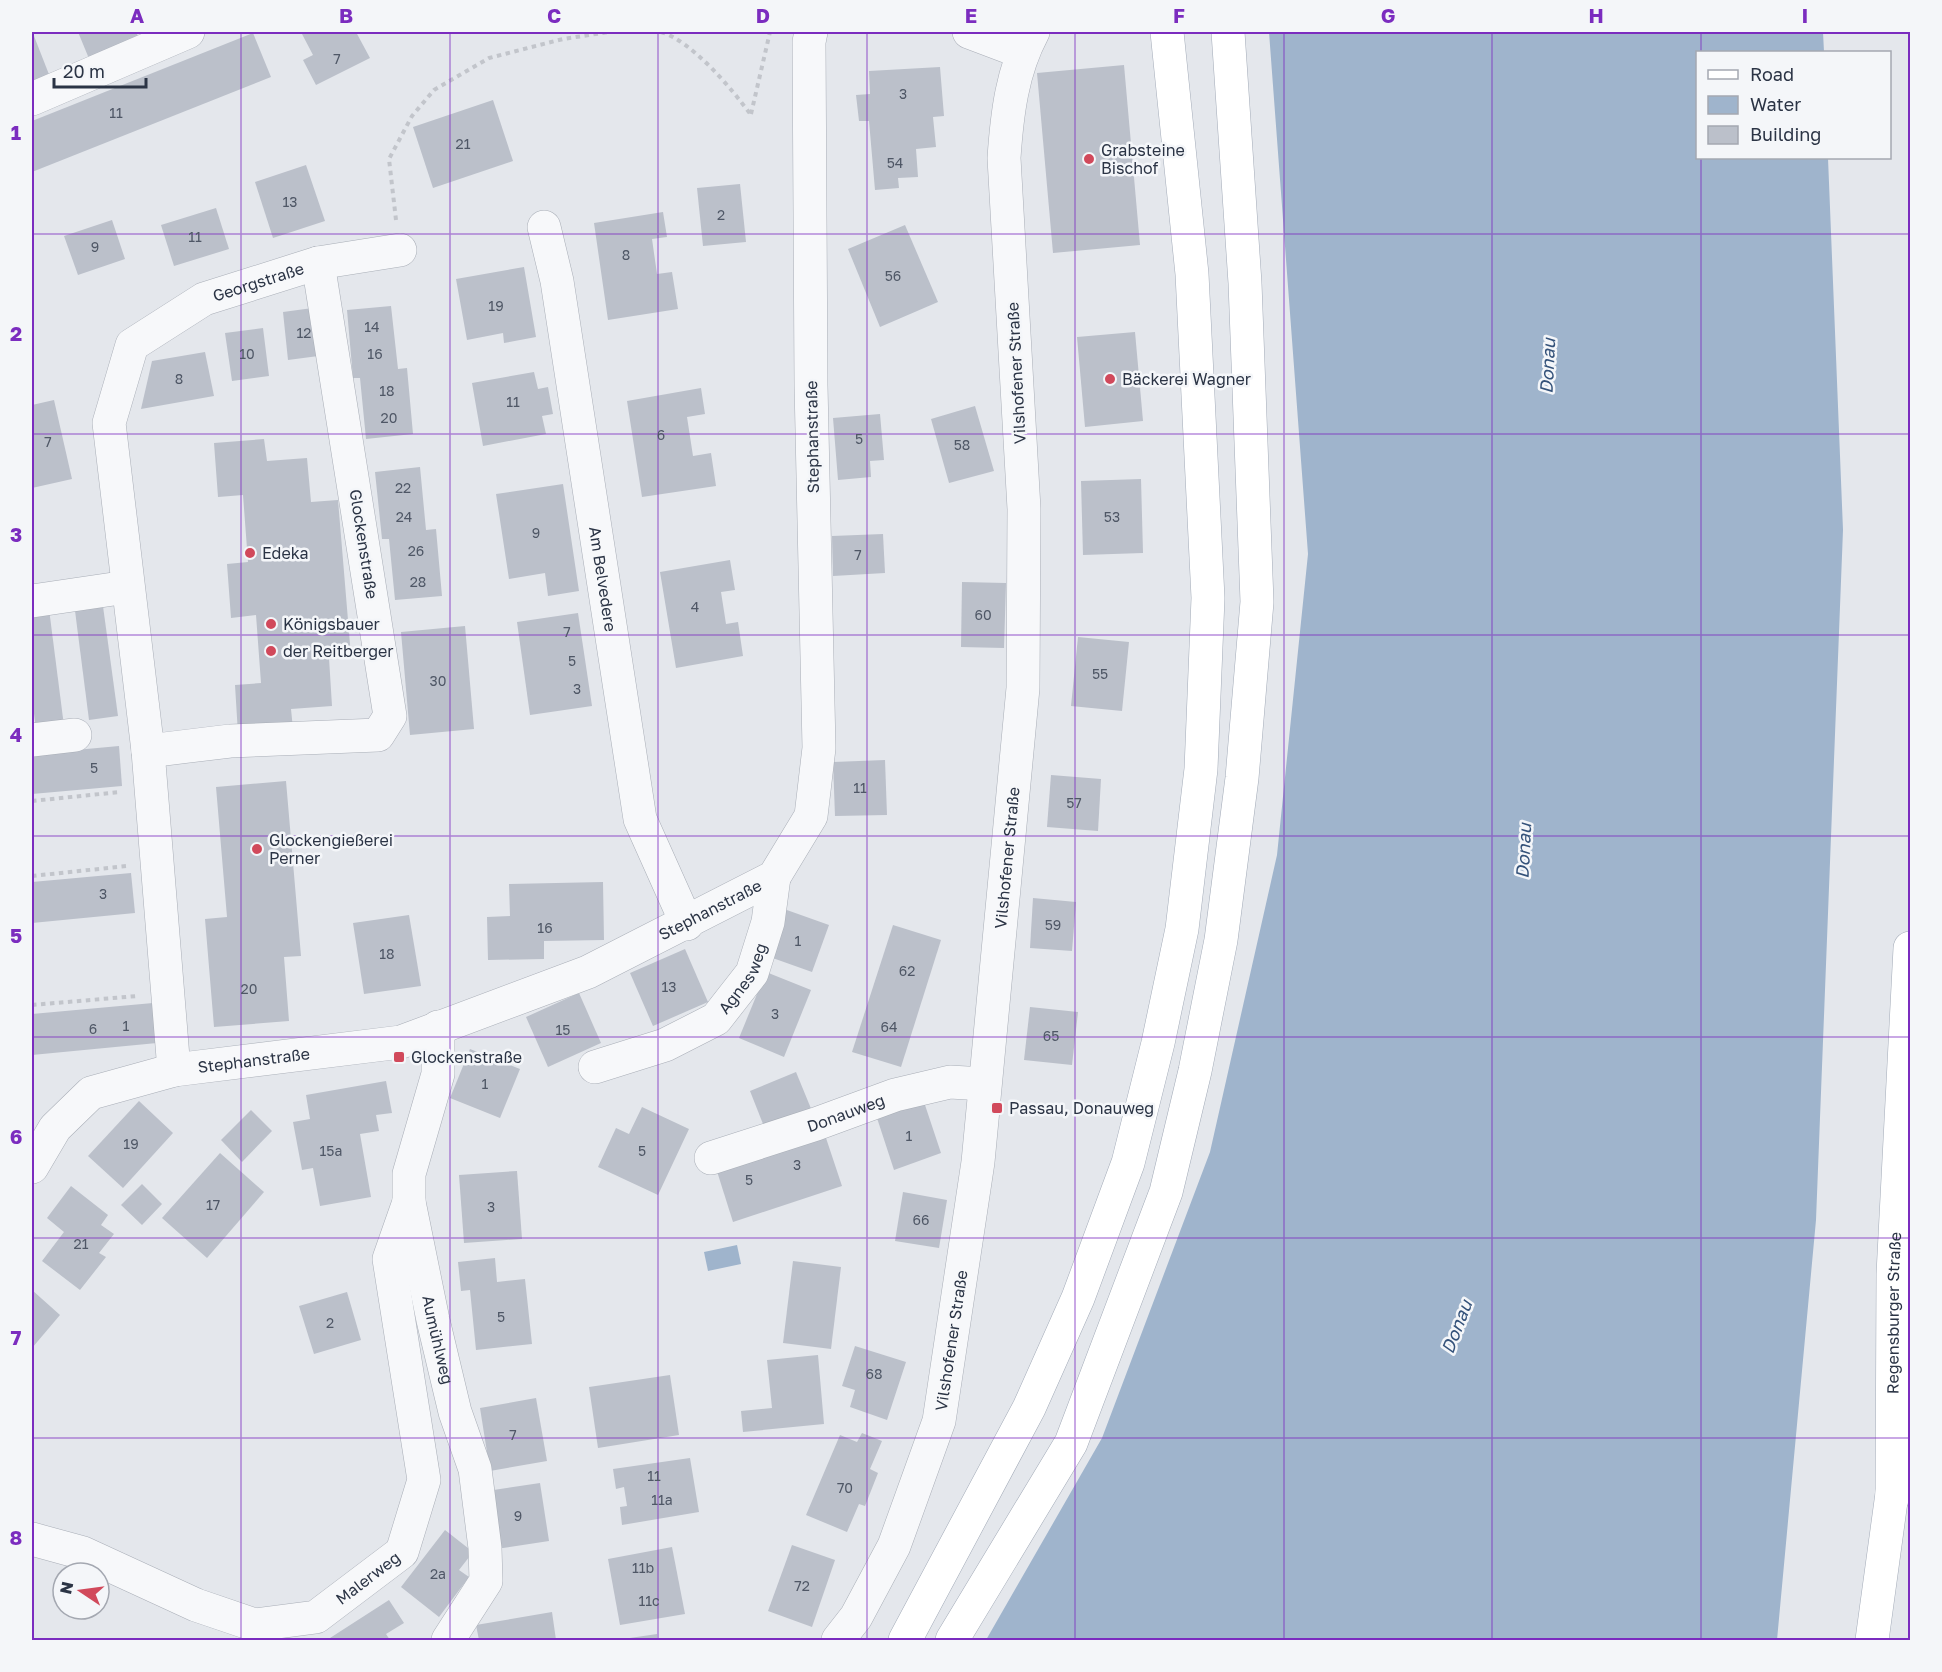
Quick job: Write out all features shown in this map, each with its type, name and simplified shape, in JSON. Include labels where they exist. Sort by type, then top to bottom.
[{"type":"main road","points":[[905,1641],[1029,1408],[1078,1298],[1128,1162],[1158,1043],[1182,929],[1201,769],[1209,598],[1192,274],[1167,32]]},
{"type":"main road","points":[[952,1641],[1075,1432],[1166,1192],[1195,1071],[1221,940],[1242,778],[1257,602],[1245,283],[1228,32]]},
{"type":"main road","name":"Regensburger Straße","points":[[1892,1499],[1893,1274],[1911,948]]},
{"type":"main road","name":"Regensburger Straße","points":[[1872,1641],[1892,1499],[1911,1330]]},
{"type":"street","points":[[32,99],[188,32]]},
{"type":"street","name":"Stephanstraße","points":[[32,1167],[43,1121],[91,1093],[174,1070],[401,1042],[588,972],[687,924],[774,877],[811,816],[819,748],[811,373],[809,42],[812,32]]},
{"type":"street","name":"Vilshofener Straße","points":[[838,1641],[856,1617],[894,1546],[939,1421],[978,1162],[1023,687],[1024,509],[1004,158],[1007,110],[1028,42],[969,32]]},
{"type":"street","name":"Am Belvedere","points":[[544,226],[557,281],[640,819],[687,924]]},
{"type":"street","name":"Georgstraße","points":[[127,587],[109,423],[132,345],[204,299],[318,263],[400,250]]},
{"type":"street","name":"Glockenstraße","points":[[148,751],[230,741],[378,735],[390,716],[318,263]]},
{"type":"street","points":[[32,601],[127,587],[148,751],[174,1070]]},
{"type":"street","points":[[32,740],[75,735]]},
{"type":"street","name":"Agnesweg","points":[[596,1067],[665,1045],[716,1020],[752,973],[768,922],[774,877]]},
{"type":"street","name":"Aumühlweg","points":[[438,1028],[438,1074],[410,1174],[409,1202],[455,1412],[475,1469],[485,1548],[486,1581],[448,1641]]},
{"type":"street","name":"Donauweg","points":[[711,1158],[816,1124],[895,1095],[951,1082],[984,1084]]},
{"type":"street","name":"Malerweg","points":[[32,1539],[83,1553],[196,1605],[255,1625],[316,1617],[402,1552],[424,1480],[389,1259],[409,1202]]},
{"type":"path","points":[[400,250],[389,159],[412,116],[434,90],[489,58],[563,39],[609,32]]},
{"type":"path","points":[[661,32],[688,49],[727,82],[751,115],[770,32]]},
{"type":"path","points":[[32,801],[151,789]]},
{"type":"path","points":[[32,876],[157,863]]},
{"type":"path","points":[[32,1005],[168,994]]},
{"type":"water","name":"Donau","points":[[1269,32],[1823,32],[1824,51],[1696,51],[1696,159],[1828,159],[1843,530],[1816,1220],[1777,1640],[986,1640],[1102,1438],[1210,1152],[1277,855],[1308,554]]},
{"type":"water","points":[[737,1245],[741,1264],[708,1271],[704,1252]]},
{"type":"building","points":[[78,32],[136,32],[140,40],[90,61]]},
{"type":"building","points":[[356,32],[370,58],[316,85],[303,60],[313,55],[302,34]]},
{"type":"building","points":[[253,33],[271,77],[32,172],[32,121]]},
{"type":"building","points":[[34,36],[50,77],[32,84],[32,37]]},
{"type":"building","name":"Grabsteine Bischof","points":[[1124,65],[1140,245],[1053,253],[1037,73]]},
{"type":"building","points":[[940,67],[944,116],[933,117],[936,147],[916,149],[918,177],[898,178],[899,188],[875,190],[869,121],[859,121],[856,95],[870,94],[869,71]]},
{"type":"building","points":[[493,100],[513,161],[433,188],[413,127]]},
{"type":"building","points":[[306,165],[325,221],[273,238],[255,182]]},
{"type":"building","points":[[740,184],[746,242],[703,246],[697,188]]},
{"type":"building","points":[[216,208],[229,249],[174,266],[161,225]]},
{"type":"building","points":[[663,212],[667,237],[652,239],[657,274],[672,272],[678,309],[608,320],[594,223]]},
{"type":"building","points":[[112,220],[125,259],[78,275],[64,236]]},
{"type":"building","points":[[905,225],[938,302],[880,327],[848,249]]},
{"type":"building","points":[[524,267],[536,337],[504,343],[503,333],[467,340],[456,279]]},
{"type":"building","points":[[391,306],[398,369],[407,368],[413,434],[366,439],[360,378],[353,378],[347,310]]},
{"type":"building","points":[[320,307],[326,355],[288,360],[283,312]]},
{"type":"building","points":[[263,328],[269,376],[232,381],[225,333]]},
{"type":"building","name":"Bäckerei Wagner","points":[[1135,332],[1143,421],[1085,427],[1077,337]]},
{"type":"building","points":[[205,352],[214,396],[141,409],[152,361]]},
{"type":"building","points":[[534,372],[538,389],[548,387],[553,414],[542,416],[546,434],[483,446],[472,383]]},
{"type":"building","points":[[701,388],[705,414],[687,417],[693,456],[711,453],[716,486],[642,497],[627,401]]},
{"type":"building","points":[[54,400],[72,479],[32,488],[32,405]]},
{"type":"building","points":[[975,406],[994,471],[949,483],[931,419]]},
{"type":"building","points":[[880,414],[884,460],[870,461],[871,477],[838,480],[833,418]]},
{"type":"building","points":[[264,439],[267,461],[307,458],[311,502],[338,500],[351,656],[329,658],[332,706],[291,709],[293,729],[238,734],[235,685],[261,683],[256,615],[231,618],[227,564],[248,562],[243,495],[218,497],[214,443]]},
{"type":"building","points":[[420,467],[426,530],[436,529],[442,596],[395,600],[389,539],[382,539],[375,472]]},
{"type":"building","points":[[1141,479],[1143,553],[1083,555],[1081,481]]},
{"type":"building","points":[[563,484],[579,591],[548,596],[545,573],[509,579],[496,494]]},
{"type":"building","points":[[883,534],[885,573],[833,576],[832,536]]},
{"type":"building","points":[[730,560],[735,590],[721,592],[726,624],[738,622],[743,656],[676,668],[660,572]]},
{"type":"building","points":[[962,582],[1006,583],[1004,648],[961,647]]},
{"type":"building","points":[[102,599],[118,716],[89,720],[74,603]]},
{"type":"building","points":[[49,609],[64,726],[36,730],[32,697],[32,611]]},
{"type":"building","points":[[578,613],[592,706],[530,715],[517,622]]},
{"type":"building","points":[[465,626],[474,729],[410,735],[401,632]]},
{"type":"building","points":[[1078,637],[1129,642],[1122,711],[1071,706]]},
{"type":"building","points":[[119,746],[122,786],[32,794],[32,754]]},
{"type":"building","points":[[885,760],[887,815],[835,816],[833,762]]},
{"type":"building","points":[[1051,775],[1101,779],[1098,831],[1047,827]]},
{"type":"building","points":[[286,781],[301,956],[284,957],[289,1021],[214,1027],[205,919],[227,917],[216,787]]},
{"type":"building","points":[[131,873],[135,913],[32,923],[32,882]]},
{"type":"building","points":[[603,882],[604,940],[544,941],[544,959],[488,960],[487,917],[510,916],[509,884]]},
{"type":"building","points":[[1033,898],[1076,902],[1072,951],[1030,948]]},
{"type":"building","points":[[784,909],[829,925],[812,972],[767,956]]},
{"type":"building","points":[[409,915],[421,986],[364,994],[353,923]]},
{"type":"building","points":[[893,925],[941,940],[901,1067],[852,1052]]},
{"type":"building","points":[[685,949],[708,1002],[653,1026],[630,973]]},
{"type":"building","points":[[766,972],[811,990],[784,1057],[739,1038]]},
{"type":"building","points":[[579,993],[601,1043],[548,1067],[526,1017]]},
{"type":"building","points":[[153,1003],[157,1043],[32,1055],[32,1014]]},
{"type":"building","points":[[1030,1007],[1078,1012],[1072,1065],[1024,1060]]},
{"type":"building","points":[[470,1049],[520,1069],[500,1118],[450,1098]]},
{"type":"building","points":[[796,1072],[812,1111],[765,1129],[750,1091]]},
{"type":"building","points":[[386,1081],[392,1113],[376,1115],[379,1131],[360,1134],[371,1197],[320,1206],[313,1168],[302,1170],[293,1122],[310,1119],[306,1095]]},
{"type":"building","points":[[139,1101],[173,1133],[123,1188],[88,1156]]},
{"type":"building","points":[[924,1102],[941,1153],[894,1170],[877,1118]]},
{"type":"building","points":[[642,1107],[689,1129],[658,1195],[598,1167],[616,1128],[629,1134]]},
{"type":"building","points":[[251,1110],[272,1131],[242,1162],[221,1140]]},
{"type":"building","points":[[823,1129],[842,1186],[733,1222],[715,1165]]},
{"type":"building","points":[[220,1153],[264,1192],[207,1258],[162,1218]]},
{"type":"building","points":[[517,1171],[522,1239],[464,1243],[459,1175]]},
{"type":"building","points":[[142,1184],[162,1204],[142,1225],[121,1205]]},
{"type":"building","points":[[71,1186],[108,1215],[101,1225],[114,1234],[99,1253],[106,1257],[80,1290],[42,1261],[64,1232],[47,1218]]},
{"type":"building","points":[[903,1192],[947,1200],[939,1248],[895,1241]]},
{"type":"building","points":[[495,1258],[497,1282],[525,1279],[532,1344],[476,1350],[470,1290],[461,1291],[458,1262]]},
{"type":"building","points":[[793,1261],[841,1267],[831,1349],[783,1343]]},
{"type":"building","points":[[32,1290],[60,1315],[32,1348]]},
{"type":"building","points":[[347,1292],[361,1340],[314,1354],[299,1306]]},
{"type":"building","points":[[855,1346],[906,1362],[887,1420],[850,1407],[855,1390],[842,1386]]},
{"type":"building","points":[[818,1355],[824,1424],[743,1432],[741,1411],[772,1408],[767,1360]]},
{"type":"building","points":[[670,1375],[679,1435],[598,1448],[589,1387]]},
{"type":"building","points":[[536,1398],[547,1461],[490,1471],[480,1408]]},
{"type":"building","points":[[862,1433],[882,1441],[870,1469],[878,1473],[865,1506],[859,1504],[847,1532],[806,1515],[840,1435],[857,1442]]},
{"type":"building","points":[[690,1458],[699,1512],[622,1525],[620,1507],[627,1506],[624,1487],[616,1489],[613,1469]]},
{"type":"building","points":[[540,1483],[549,1541],[496,1549],[487,1491]]},
{"type":"building","points":[[445,1530],[473,1552],[459,1570],[469,1577],[439,1617],[401,1587]]},
{"type":"building","points":[[792,1545],[835,1560],[812,1627],[768,1611]]},
{"type":"building","points":[[672,1547],[685,1614],[620,1625],[608,1559]]},
{"type":"building","points":[[389,1600],[404,1623],[386,1634],[390,1640],[332,1640],[330,1638]]},
{"type":"building","points":[[552,1612],[556,1640],[479,1640],[476,1625]]},
{"type":"building","points":[[657,1634],[657,1640],[623,1640],[623,1639]]},
{"type":"place","name":"Grabsteine Bischof","points":[[1089,159]]},
{"type":"place","name":"Bäckerei Wagner","points":[[1110,379]]},
{"type":"place","name":"Edeka","points":[[250,553]]},
{"type":"place","name":"Königsbauer","points":[[271,624]]},
{"type":"place","name":"der Reitberger","points":[[271,651]]},
{"type":"place","name":"Glockengießerei Perner","points":[[257,849]]},
{"type":"place","name":"Glockenstraße","points":[[399,1057]]},
{"type":"place","name":"Passau, Donauweg","points":[[997,1108]]}]
